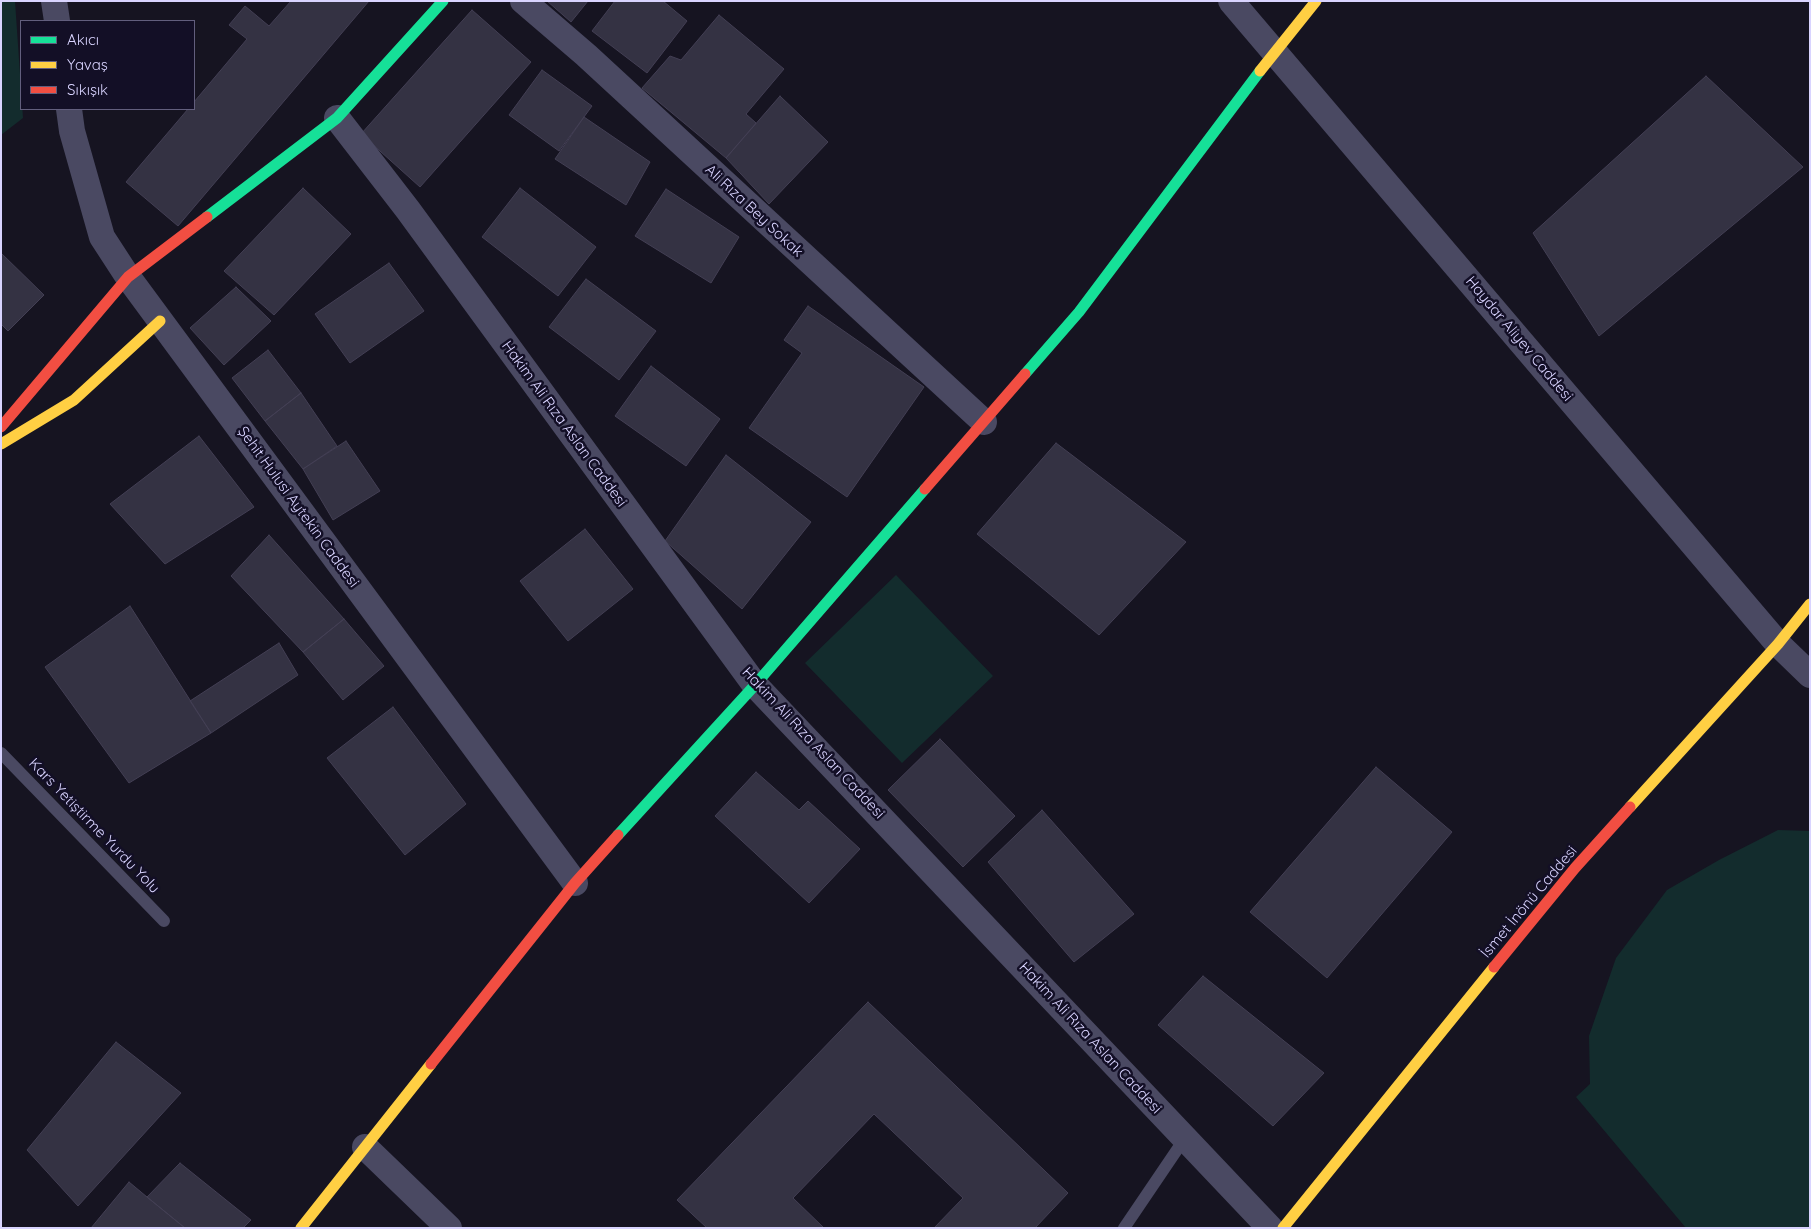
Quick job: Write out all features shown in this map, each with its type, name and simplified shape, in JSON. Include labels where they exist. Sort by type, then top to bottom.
[{"type":"street","points":[[54,1],[57,20]]},
{"type":"street","points":[[1,427],[128,277],[336,118],[443,1]]},
{"type":"street","name":"Ali Rıza Bey Sokak","points":[[524,1],[586,55],[984,422]]},
{"type":"street","name":"Haydar Aliyev Caddesi","points":[[1230,1],[1778,644],[1810,675]]},
{"type":"street","points":[[301,1228],[575,883],[755,685],[1079,312],[1274,52],[1316,1]]},
{"type":"street","name":"Şehit Hulusi Aytekin Caddesi","points":[[69,110],[72,131],[102,237],[128,277],[575,883]]},
{"type":"street","name":"Hakim Ali Rıza Aslan Caddesi","points":[[336,118],[408,210],[755,685],[1270,1228]]},
{"type":"street","points":[[1,444],[74,400],[160,321]]},
{"type":"street","name":"İsmet İnönü Caddesi","points":[[1283,1228],[1575,868],[1778,644],[1810,604]]},
{"type":"street","points":[[365,1147],[449,1228]]},
{"type":"lane","name":"Kars Yetiştirme Yurdu Yolu","points":[[1,753],[164,921]]},
{"type":"lane","points":[[1124,1228],[1185,1138]]},
{"type":"green space","points":[[1,1],[15,1],[20,74],[20,110],[22,110],[23,118],[1,135]]},
{"type":"green space","points":[[896,575],[993,676],[902,763],[805,663]]},
{"type":"green space","points":[[1778,830],[1810,831],[1810,1228],[1686,1228],[1576,1097],[1590,1084],[1589,1036],[1616,958],[1667,890],[1719,860]]},
{"type":"building","points":[[291,1],[369,1],[178,226],[126,182],[187,110],[195,110],[195,101],[247,39],[229,25],[245,6],[269,26]]},
{"type":"building","points":[[547,1],[588,1],[571,22]]},
{"type":"building","points":[[615,1],[663,1],[687,21],[647,73],[592,31]]},
{"type":"building","points":[[472,10],[531,62],[420,187],[361,134]]},
{"type":"building","points":[[719,15],[784,69],[746,114],[756,123],[726,158],[642,88],[670,56],[681,60]]},
{"type":"building","points":[[542,70],[592,106],[559,151],[509,115]]},
{"type":"building","points":[[1706,76],[1803,167],[1599,336],[1533,233]]},
{"type":"building","points":[[780,96],[828,142],[769,204],[726,158]]},
{"type":"building","points":[[584,117],[650,162],[626,205],[555,159]]},
{"type":"building","points":[[303,188],[351,234],[274,315],[224,271]]},
{"type":"building","points":[[520,188],[596,247],[558,296],[482,237]]},
{"type":"building","points":[[666,189],[739,237],[711,283],[635,236]]},
{"type":"building","points":[[1,253],[44,295],[8,331],[1,324]]},
{"type":"building","points":[[389,263],[424,311],[350,363],[315,314]]},
{"type":"building","points":[[586,279],[656,331],[619,380],[549,327]]},
{"type":"building","points":[[236,287],[271,321],[224,365],[190,328]]},
{"type":"building","points":[[808,306],[924,387],[847,497],[749,428],[802,353],[784,340]]},
{"type":"building","points":[[268,350],[301,393],[265,421],[232,378]]},
{"type":"building","points":[[651,366],[720,419],[686,466],[615,416]]},
{"type":"building","points":[[301,393],[337,446],[303,469],[265,421]]},
{"type":"building","points":[[199,436],[254,507],[165,564],[110,504]]},
{"type":"building","points":[[346,441],[380,491],[333,520],[303,469]]},
{"type":"building","points":[[1056,443],[1186,542],[1099,635],[977,534]]},
{"type":"building","points":[[726,455],[811,522],[742,609],[665,541]]},
{"type":"building","points":[[585,529],[633,589],[568,641],[520,581]]},
{"type":"building","points":[[269,535],[344,619],[303,652],[231,576]]},
{"type":"building","points":[[130,606],[211,733],[129,783],[45,667]]},
{"type":"building","points":[[344,619],[384,666],[343,700],[303,652]]},
{"type":"building","points":[[279,643],[298,675],[211,733],[190,701]]},
{"type":"building","points":[[393,707],[466,804],[405,855],[327,758]]},
{"type":"building","points":[[940,739],[1015,816],[963,867],[888,790]]},
{"type":"building","points":[[1376,767],[1452,832],[1327,978],[1250,912]]},
{"type":"building","points":[[756,772],[799,810],[808,801],[860,849],[809,903],[715,816]]},
{"type":"building","points":[[1042,810],[1134,914],[1074,962],[988,862]]},
{"type":"building","points":[[1203,976],[1324,1073],[1273,1126],[1158,1025]]},
{"type":"building","points":[[868,1002],[1068,1193],[1035,1228],[934,1228],[963,1198],[874,1114],[793,1198],[824,1228],[707,1228],[677,1200]]},
{"type":"building","points":[[116,1042],[181,1093],[78,1206],[27,1150]]},
{"type":"building","points":[[180,1163],[251,1220],[243,1228],[185,1228],[147,1197]]},
{"type":"building","points":[[129,1182],[147,1197],[185,1228],[91,1228]]},
{"type":"traffic: fast","points":[[207,217],[337,118],[443,1]]},
{"type":"traffic: fast","points":[[1025,374],[1079,312],[1260,71]]},
{"type":"traffic: fast","points":[[618,835],[755,685],[925,489]]},
{"type":"traffic: slow","points":[[1260,71],[1316,1]]},
{"type":"traffic: slow","points":[[1,444],[74,400],[160,321]]},
{"type":"traffic: slow","points":[[1630,807],[1778,644],[1810,604]]},
{"type":"traffic: slow","points":[[1283,1228],[1494,967]]},
{"type":"traffic: slow","points":[[301,1228],[431,1064]]},
{"type":"traffic: jam","points":[[1,427],[128,277],[207,217]]},
{"type":"traffic: jam","points":[[925,489],[1025,374]]},
{"type":"traffic: jam","points":[[1494,967],[1575,868],[1630,807]]},
{"type":"traffic: jam","points":[[431,1064],[575,883],[618,835]]}]
